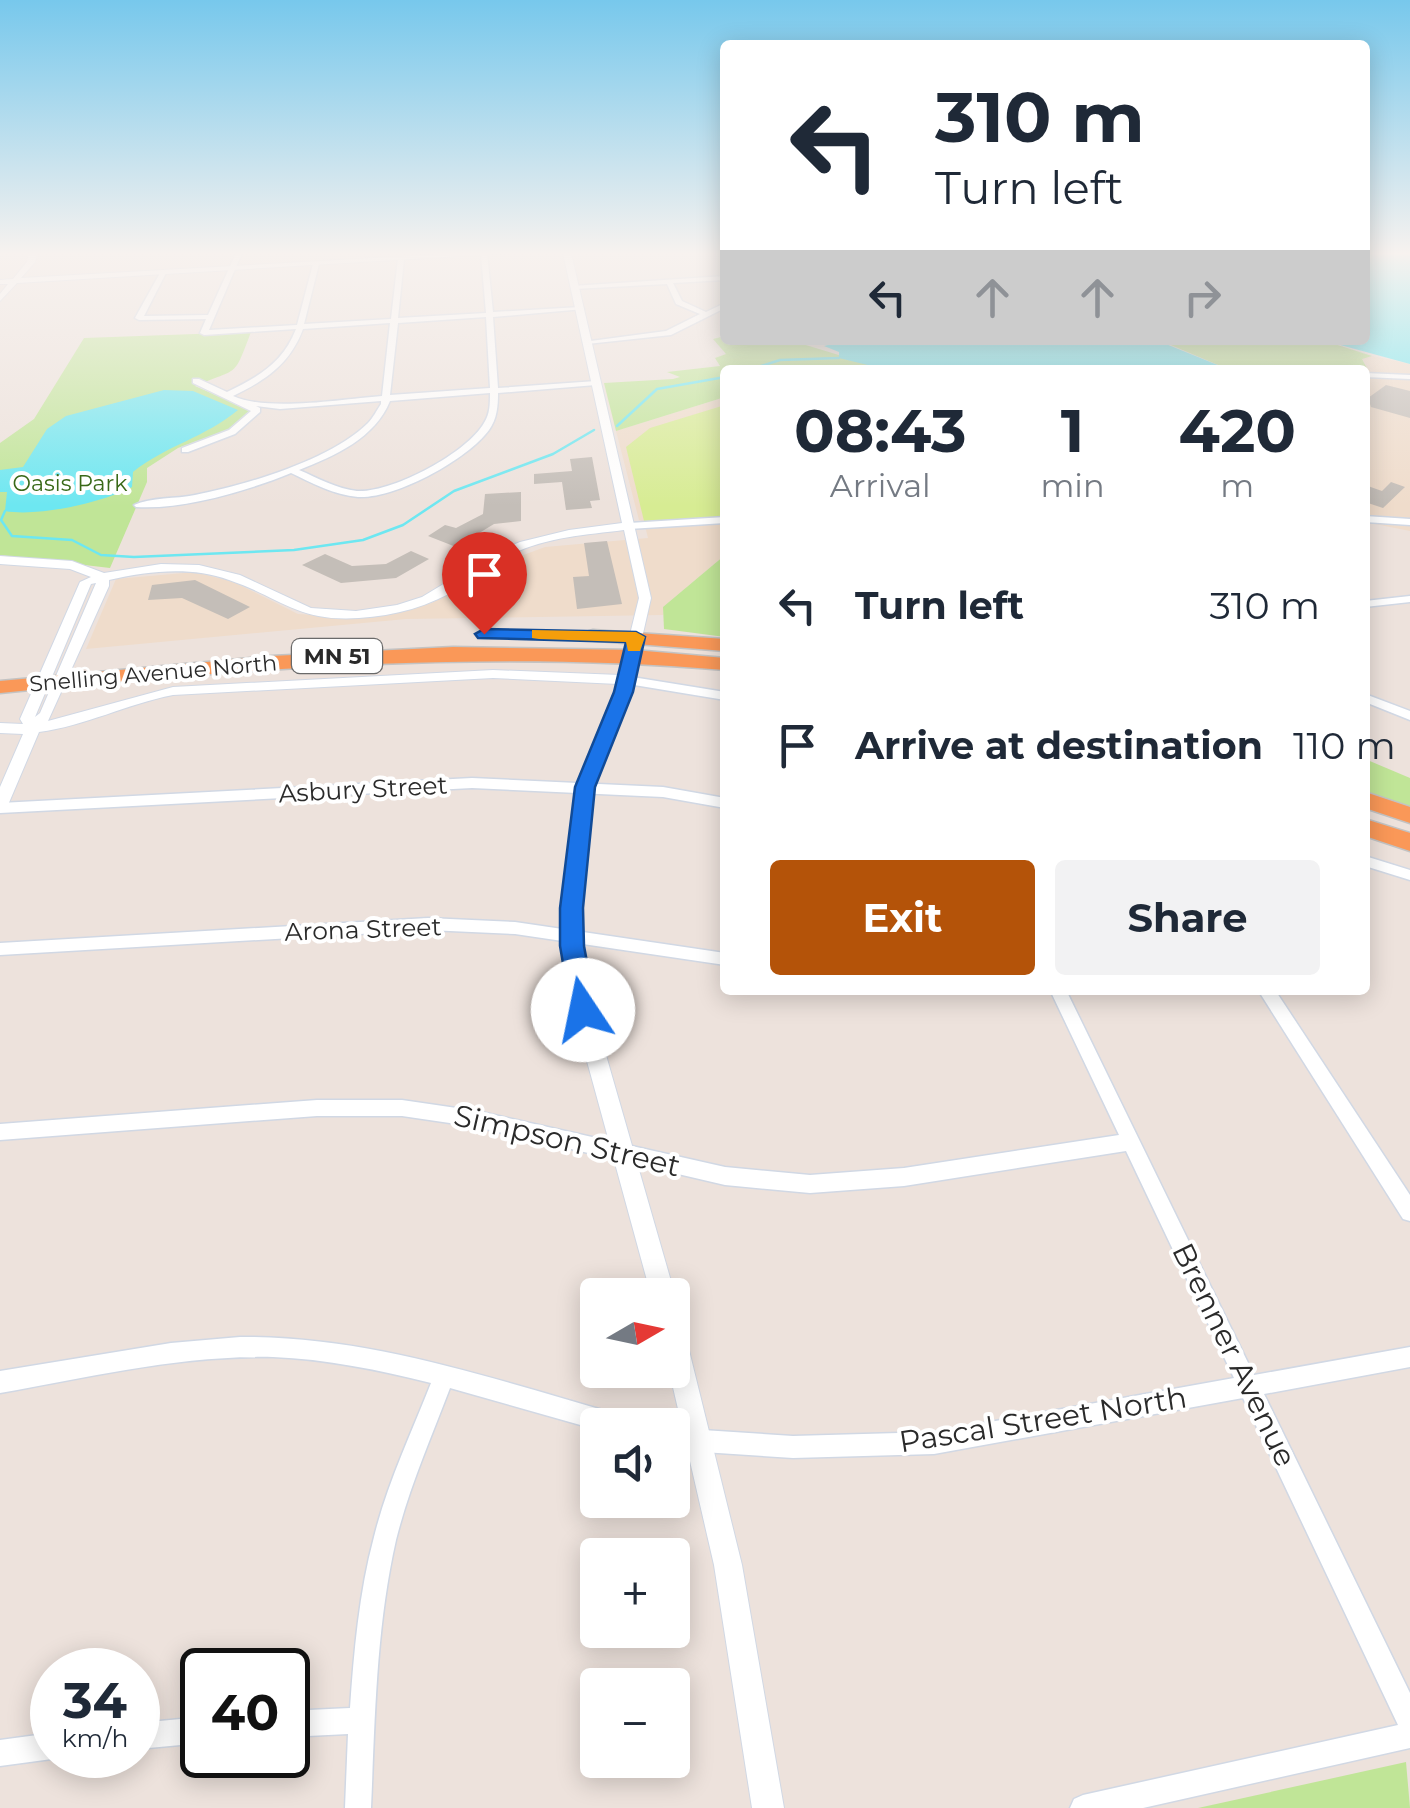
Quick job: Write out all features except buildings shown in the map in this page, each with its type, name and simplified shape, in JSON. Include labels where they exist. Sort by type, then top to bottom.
[{"type":"highway","name":"Snelling Avenue North","points":[[0,672],[55,674],[394,652],[720,645]]},
{"type":"highway","name":"Snelling Avenue North","points":[[634,646],[720,663]]},
{"type":"highway","name":"Snelling Avenue North","points":[[0,687],[55,674]]},
{"type":"highway","points":[[1370,802],[1410,815]]},
{"type":"highway","points":[[1370,829],[1410,842]]},
{"type":"street","points":[[226,396],[281,366],[292,351],[296,337]]},
{"type":"street","points":[[139,505],[212,497],[290,469],[368,429],[383,411],[393,337]]},
{"type":"street","points":[[290,469],[347,493],[388,490],[481,436],[492,415],[488,337]]},
{"type":"street","points":[[586,337],[645,598],[626,680],[585,787],[572,936],[583,1010],[657,1278]]},
{"type":"street","points":[[587,342],[634,337]]},
{"type":"street","points":[[1370,375],[1410,377]]},
{"type":"street","points":[[196,381],[256,408],[252,416]]},
{"type":"street","points":[[247,403],[280,406],[596,383]]},
{"type":"street","points":[[184,450],[223,437],[252,416],[280,406]]},
{"type":"street","points":[[1370,519],[1410,522]]},
{"type":"street","points":[[56,566],[86,582],[120,572],[208,570],[234,577],[280,603],[306,612],[372,613],[437,595],[513,549],[565,534],[720,524]]},
{"type":"street","points":[[0,560],[84,567],[102,577]]},
{"type":"street","points":[[33,728],[26,719],[103,586],[102,577]]},
{"type":"street","points":[[55,674],[86,582]]},
{"type":"street","points":[[1370,603],[1410,599]]},
{"type":"street","points":[[0,728],[75,722],[144,695],[174,691],[493,674],[626,680],[720,695]]},
{"type":"street","points":[[1370,700],[1410,716]]},
{"type":"street","points":[[0,806],[33,728]]},
{"type":"street","name":"Asbury Street","points":[[0,806],[472,783],[684,794],[720,802]]},
{"type":"street","points":[[1370,863],[1410,876]]},
{"type":"street","name":"Arona Street","points":[[0,949],[428,924],[572,936],[720,958]]},
{"type":"street","name":"Brenner Avenue","points":[[1060,995],[1410,1721]]},
{"type":"street","points":[[1269,995],[1410,1212]]},
{"type":"street","name":"Simpson Street","points":[[0,1132],[359,1106],[442,1112],[726,1176],[826,1183],[904,1177],[1131,1142]]},
{"type":"street","points":[[0,1382],[174,1354],[272,1347],[364,1358],[580,1415]]},
{"type":"street","name":"Pascal Street North","points":[[690,1441],[865,1448],[934,1443],[1410,1357]]},
{"type":"street","points":[[358,1808],[370,1612],[380,1558],[394,1506],[443,1379]]},
{"type":"street","points":[[688,1388],[728,1565],[768,1808]]},
{"type":"street","points":[[310,1723],[363,1720]]},
{"type":"street","points":[[1083,1808],[1410,1735]]},
{"type":"street","points":[[0,1753],[30,1749]]},
{"type":"shaded area","points":[[1372,356],[1410,364],[1410,531],[1370,523],[1370,365],[1362,358]]},
{"type":"shaded area","points":[[720,399],[720,559],[663,607],[663,615],[406,619],[86,649],[116,579],[195,572],[234,582],[298,614],[363,618],[432,603],[491,567],[545,547],[648,538],[644,522],[639,520],[616,431]]},
{"type":"green space","name":"Oasis Park","points":[[249,337],[233,370],[195,386],[253,411],[235,427],[178,448],[147,468],[147,482],[110,568],[0,555],[0,443],[34,419],[84,338]]},
{"type":"green space","points":[[720,337],[720,345],[806,345],[872,365],[720,366],[715,358],[726,354],[713,339]]},
{"type":"green space","points":[[1171,345],[1338,345],[1372,356],[1362,359],[1365,365],[1218,365]]},
{"type":"green space","points":[[720,366],[720,399],[616,431],[604,383],[680,377],[667,372]]},
{"type":"green space","points":[[720,407],[720,517],[644,521],[626,447],[650,428]]},
{"type":"green space","points":[[720,559],[720,636],[664,629],[663,607]]},
{"type":"green space","points":[[1370,761],[1410,778],[1410,807],[1370,795]]},
{"type":"green space","points":[[1406,1762],[1410,1808],[1198,1808]]},
{"type":"water","points":[[1370,337],[1410,337],[1410,364],[1340,345],[1370,345]]},
{"type":"water","points":[[1168,345],[1218,365],[868,365],[839,358],[839,352],[824,346]]},
{"type":"water","points":[[164,390],[193,391],[238,410],[145,463],[133,472],[132,487],[119,493],[51,510],[5,511],[7,492],[0,492],[0,470],[23,467],[47,429],[66,416]]},
{"type":"waterway","points":[[764,365],[780,360],[839,358]]},
{"type":"waterway","points":[[617,426],[657,389],[720,378]]},
{"type":"waterway","points":[[5,511],[1,520],[12,536],[72,540],[101,555],[294,550],[363,540],[403,525],[454,491],[553,454],[594,430]]},
{"type":"slow traffic","points":[[539,634],[636,637],[634,647]]},
{"type":"route","points":[[484,634],[636,637],[624,692],[585,787],[572,908],[572,946],[583,1010]]}]
